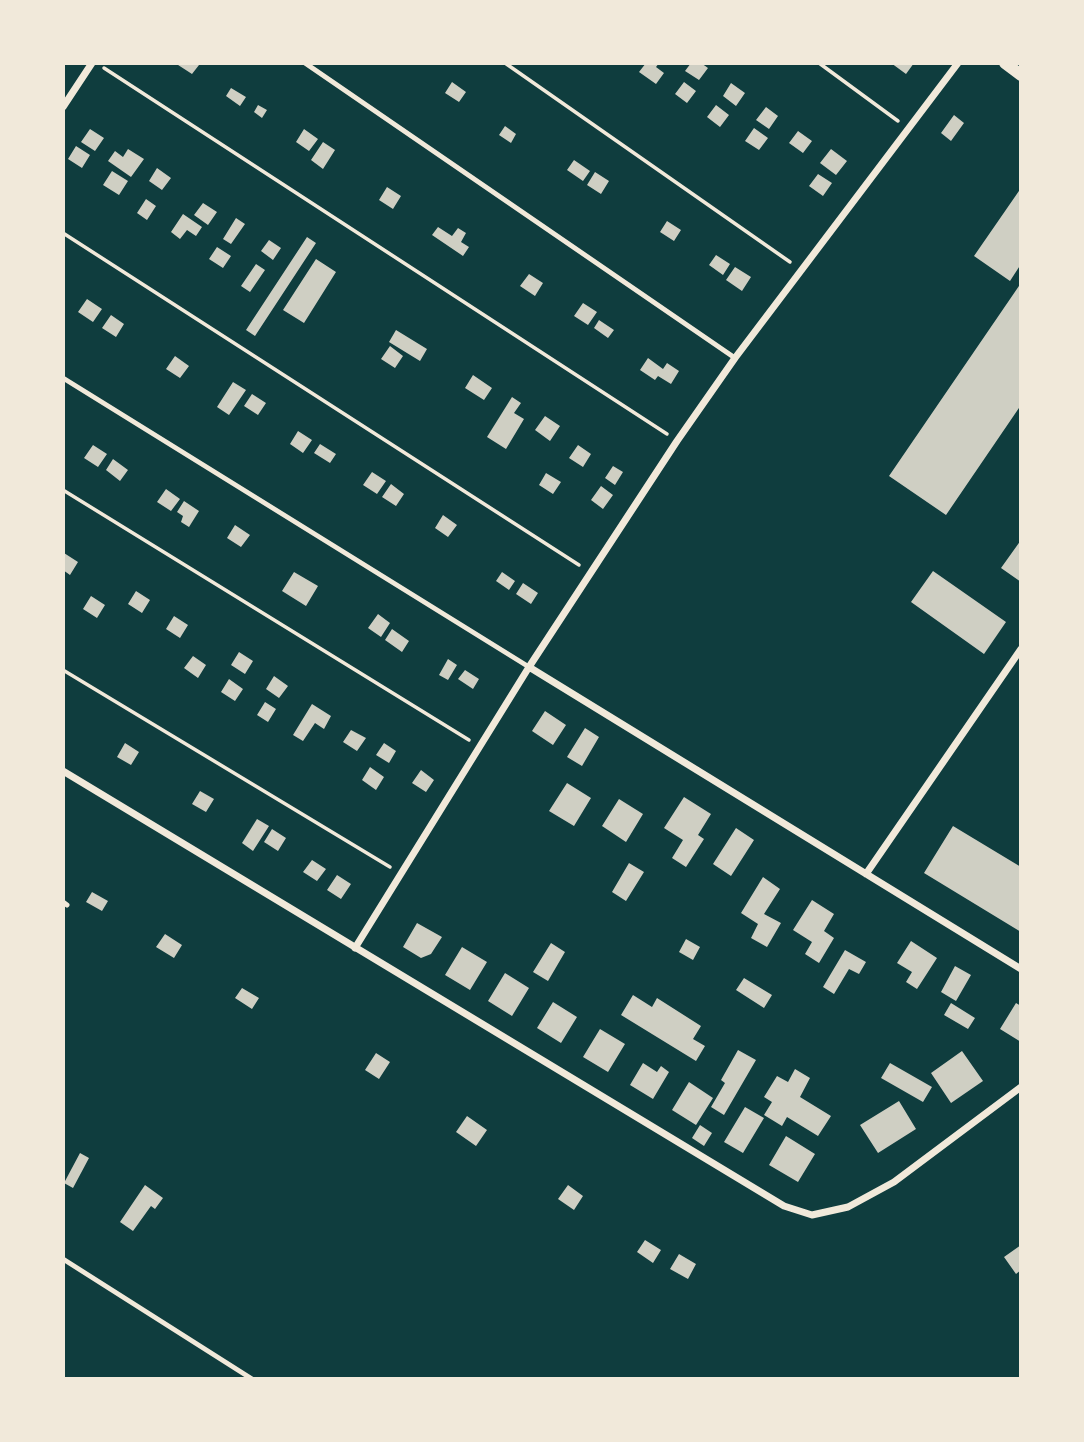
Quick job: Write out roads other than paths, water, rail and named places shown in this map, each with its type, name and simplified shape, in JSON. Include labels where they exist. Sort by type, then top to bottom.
[{"type":"street","points":[[63,107],[94,63]]},
{"type":"street","points":[[355,948],[529,667],[677,441],[735,358],[958,63]]},
{"type":"street","points":[[1005,63],[1021,75]]},
{"type":"street","points":[[866,874],[1021,649]]},
{"type":"street","points":[[529,667],[1021,969]]},
{"type":"street","points":[[63,771],[784,1206],[812,1215],[848,1207],[894,1182],[1021,1087]]},
{"type":"lane","points":[[305,63],[735,358]]},
{"type":"lane","points":[[63,377],[529,667]]},
{"type":"lane","points":[[63,1259],[252,1379]]}]
